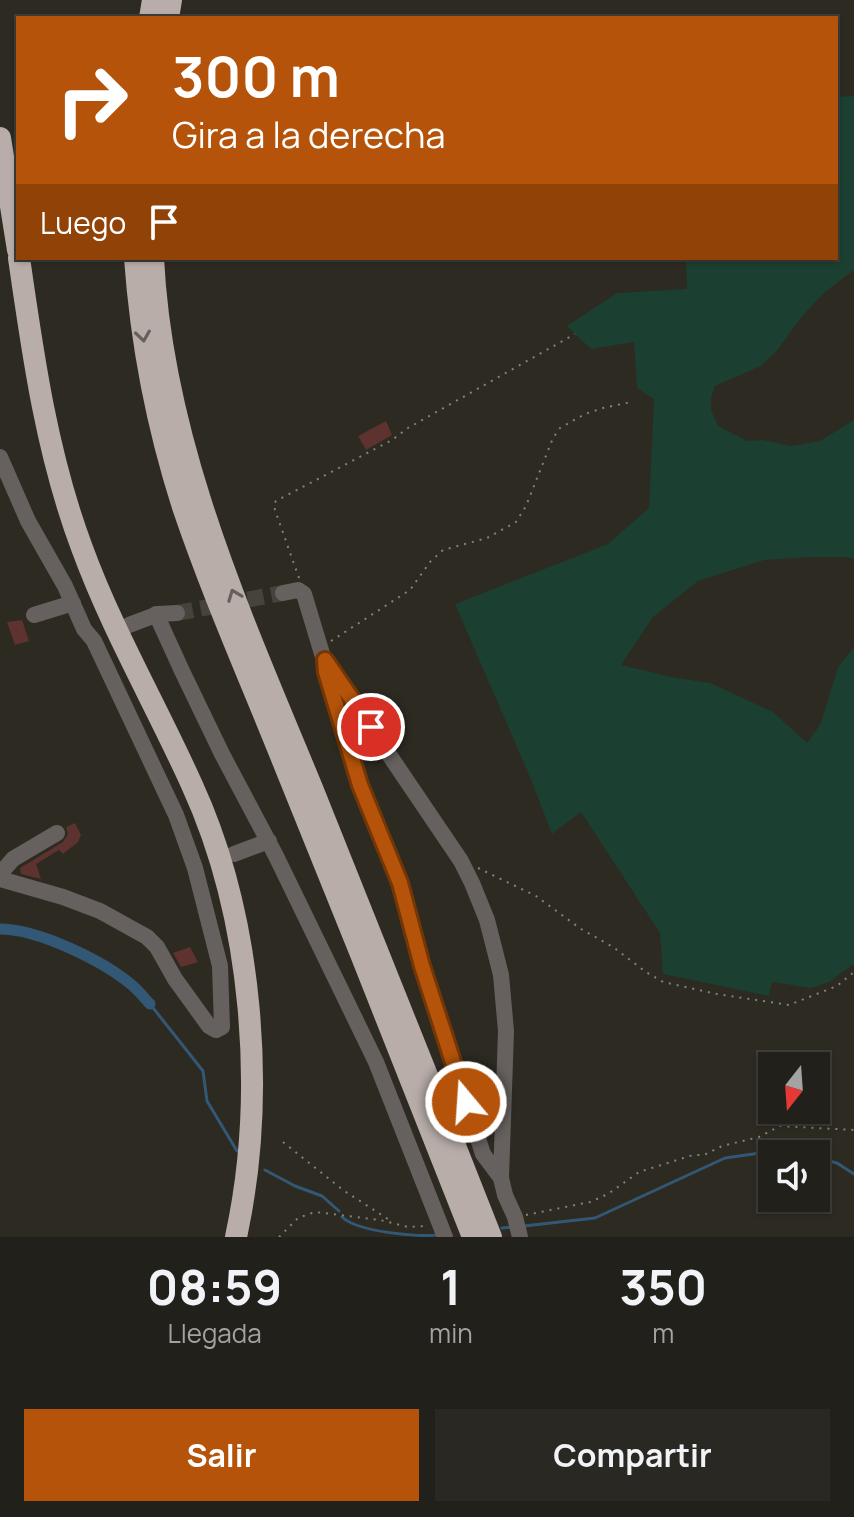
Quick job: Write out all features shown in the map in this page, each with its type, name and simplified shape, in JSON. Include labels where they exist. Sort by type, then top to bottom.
[{"type":"highway","points":[[0,138],[3,175],[16,243]]},
{"type":"highway","points":[[19,260],[41,393],[64,494],[93,577],[194,788],[212,838],[241,948],[251,1030],[252,1108],[236,1237]]},
{"type":"highway","points":[[135,260],[145,352],[183,506],[229,627],[473,1222],[491,1237]]},
{"type":"highway","points":[[153,260],[163,356],[183,445],[220,559],[403,1011],[473,1222]]},
{"type":"highway","points":[[157,710],[179,738],[216,825],[250,957],[260,1063],[250,1237]]},
{"type":"street","points":[[0,203],[4,232],[16,250]]},
{"type":"street","points":[[0,457],[28,521],[65,586],[84,629],[100,638],[200,865],[220,966],[222,1027],[216,1030],[209,1026],[175,979],[157,947],[147,937],[100,911],[0,876],[13,859],[57,833]]},
{"type":"street","points":[[291,591],[304,594],[357,777],[400,883],[422,966],[483,1154],[501,1178]]},
{"type":"street","points":[[34,615],[73,603]]},
{"type":"street","points":[[129,625],[156,614],[177,613]]},
{"type":"street","points":[[156,614],[222,754],[269,841],[376,1062],[442,1230]]},
{"type":"street","points":[[323,654],[466,869],[492,934],[505,1006],[506,1031],[501,1178],[520,1237]]},
{"type":"street","points":[[234,854],[269,841]]},
{"type":"path","points":[[291,591],[301,584],[275,510],[276,501],[392,440],[575,334]]},
{"type":"path","points":[[323,654],[410,590],[443,550],[487,538],[516,522],[560,428],[585,414],[631,402]]},
{"type":"path","points":[[466,869],[483,869],[536,896],[663,982],[789,1005],[837,986],[854,972]]},
{"type":"path","points":[[515,1217],[590,1202],[608,1194],[639,1172],[693,1155],[704,1155],[722,1146],[759,1137],[780,1126],[854,1130]]},
{"type":"path","points":[[283,1142],[343,1190],[396,1224]]},
{"type":"path","points":[[279,1237],[298,1218],[315,1212],[442,1230]]},
{"type":"green space","points":[[854,96],[854,270],[825,292],[761,366],[715,386],[711,410],[718,426],[747,441],[763,440],[790,446],[820,441],[854,420],[854,559],[813,557],[764,560],[698,581],[653,617],[621,665],[710,683],[773,712],[807,743],[821,723],[838,667],[854,647],[854,964],[829,982],[811,988],[772,982],[769,996],[663,974],[660,933],[581,812],[552,834],[455,604],[608,544],[649,508],[654,399],[637,388],[634,342],[591,349],[567,326],[617,293],[687,289],[686,260],[838,260],[838,97]]},
{"type":"building","points":[[386,421],[392,435],[366,450],[358,436]]},
{"type":"building","points":[[22,620],[29,641],[15,645],[7,622]]},
{"type":"building","points":[[75,823],[81,835],[78,842],[63,854],[59,850],[36,864],[41,879],[21,874],[20,868],[63,842],[68,834],[66,827]]},
{"type":"building","points":[[190,947],[198,962],[181,967],[173,953]]},
{"type":"waterway","points":[[0,929],[33,934],[70,948],[121,976],[150,1004]]},
{"type":"waterway","points":[[150,1004],[203,1071],[207,1101],[237,1151]]},
{"type":"waterway","points":[[524,1226],[595,1218],[725,1158],[758,1153]]},
{"type":"waterway","points":[[830,1161],[854,1174]]},
{"type":"waterway","points":[[265,1170],[322,1196],[339,1211]]},
{"type":"waterway","points":[[342,1217],[374,1230],[439,1235]]},
{"type":"waterway","points":[[502,1228],[512,1227]]},
{"type":"tunnel","points":[[177,613],[283,593]]},
{"type":"route","points":[[371,727],[325,660],[357,777],[400,883],[422,966],[466,1102]]}]
